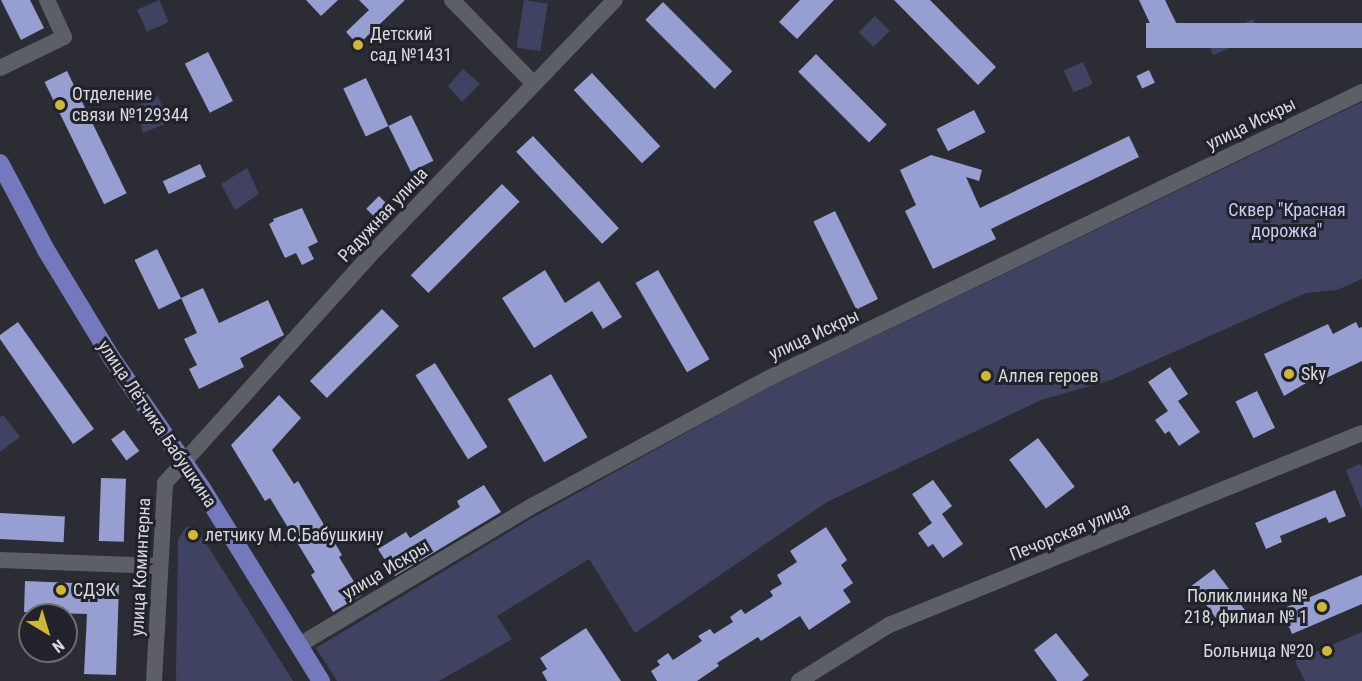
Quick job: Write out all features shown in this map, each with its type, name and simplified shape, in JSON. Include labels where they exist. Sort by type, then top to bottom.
[{"type":"main road","name":"улица Лётчика Бабушкина","points":[[0,163],[46,250],[89,322],[183,462],[321,681]]},
{"type":"street","points":[[0,68],[64,37],[47,0]]},
{"type":"street","points":[[452,0],[534,84]]},
{"type":"street","name":"Радужная улица","points":[[183,462],[376,249],[615,0]]},
{"type":"street","name":"улица Искры","points":[[299,645],[534,505],[769,378],[1362,92]]},
{"type":"street","name":"Печорская улица","points":[[799,681],[889,625],[1362,433]]},
{"type":"street","name":"улица Коминтерна","points":[[154,681],[165,483],[183,462]]},
{"type":"street","points":[[0,560],[159,566]]},
{"type":"green space","points":[[159,0],[169,22],[147,32],[137,10]]},
{"type":"green space","points":[[524,0],[548,4],[540,51],[516,47]]},
{"type":"green space","points":[[875,16],[890,31],[874,47],[859,32]]},
{"type":"green space","points":[[1253,19],[1260,35],[1213,55],[1206,40]]},
{"type":"green space","points":[[1083,62],[1093,84],[1074,92],[1064,71]]},
{"type":"green space","points":[[463,69],[480,84],[462,102],[448,86]]},
{"type":"green space","points":[[158,96],[169,122],[143,133],[136,106]]},
{"type":"green space","name":"Сквер \"Красная дорожка\"","points":[[1362,102],[1362,279],[1337,290],[1306,293],[1111,380],[1041,400],[827,502],[635,633],[589,559],[497,616],[512,639],[439,681],[337,681],[316,648],[532,518],[765,389]]},
{"type":"green space","points":[[247,168],[259,194],[235,210],[221,184]]},
{"type":"green space","points":[[3,415],[20,437],[0,452],[0,417]]},
{"type":"green space","points":[[1360,464],[1362,466],[1362,510],[1346,470]]},
{"type":"green space","points":[[186,527],[194,528],[200,534],[293,681],[176,681],[178,539]]},
{"type":"green space","points":[[1362,632],[1362,681],[1305,681],[1295,661]]},
{"type":"building","points":[[1,0],[30,0],[44,28],[21,40]]},
{"type":"building","points":[[306,0],[338,0],[321,16]]},
{"type":"building","points":[[359,0],[405,0],[358,45],[346,32],[369,10]]},
{"type":"building","points":[[800,0],[834,0],[797,39],[779,22]]},
{"type":"building","points":[[894,0],[930,0],[996,67],[978,85]]},
{"type":"building","points":[[1139,0],[1165,0],[1182,35],[1160,45]]},
{"type":"building","points":[[663,2],[732,71],[715,89],[645,20]]},
{"type":"building","points":[[1146,23],[1362,23],[1362,48],[1146,48]]},
{"type":"building","points":[[208,52],[233,101],[210,113],[185,64]]},
{"type":"building","points":[[816,54],[887,125],[869,142],[798,72]]},
{"type":"building","points":[[1149,70],[1155,83],[1142,89],[1136,76]]},
{"type":"building","points":[[67,71],[127,193],[104,204],[45,82]]},
{"type":"building","points":[[592,73],[660,146],[642,163],[574,90]]},
{"type":"building","points":[[366,78],[388,126],[366,137],[343,89]]},
{"type":"building","points":[[974,110],[985,132],[948,151],[937,129]]},
{"type":"building","points":[[411,115],[433,161],[411,172],[389,126]]},
{"type":"building","points":[[533,136],[619,228],[602,244],[516,152]]},
{"type":"building","points":[[1129,136],[1139,157],[991,229],[996,239],[933,269],[905,211],[916,205],[900,170],[931,155],[982,170],[979,181],[966,177],[980,208]]},
{"type":"building","points":[[200,164],[206,177],[169,194],[163,181]]},
{"type":"building","points":[[502,184],[520,202],[428,293],[411,275]]},
{"type":"building","points":[[379,196],[391,208],[378,221],[366,209]]},
{"type":"building","points":[[302,208],[318,242],[308,247],[314,259],[302,265],[296,253],[285,258],[269,224],[274,221],[273,219]]},
{"type":"building","points":[[835,211],[878,299],[856,310],[813,222]]},
{"type":"building","points":[[157,249],[181,298],[159,309],[135,260]]},
{"type":"building","points":[[545,270],[565,303],[599,281],[622,317],[603,329],[592,311],[534,348],[502,298]]},
{"type":"building","points":[[658,270],[710,359],[687,372],[635,283]]},
{"type":"building","points":[[203,288],[219,323],[268,300],[284,335],[240,358],[244,367],[199,389],[189,369],[197,365],[184,339],[197,333],[181,298]]},
{"type":"building","points":[[382,309],[399,326],[327,398],[310,381]]},
{"type":"building","points":[[18,322],[94,429],[73,444],[0,339],[0,335]]},
{"type":"building","points":[[1356,322],[1359,328],[1362,327],[1362,361],[1326,378],[1323,373],[1284,396],[1264,354],[1328,324],[1333,334]]},
{"type":"building","points":[[435,363],[487,447],[468,459],[415,375]]},
{"type":"building","points":[[1170,367],[1188,394],[1178,401],[1200,432],[1179,446],[1169,431],[1165,434],[1155,420],[1168,411],[1148,382]]},
{"type":"building","points":[[551,374],[588,437],[544,462],[508,399]]},
{"type":"building","points":[[1257,391],[1275,428],[1253,438],[1235,402]]},
{"type":"building","points":[[279,395],[301,418],[272,450],[294,484],[298,481],[342,555],[339,557],[362,595],[333,612],[311,575],[315,572],[270,498],[265,501],[231,445]]},
{"type":"building","points":[[124,430],[139,451],[126,460],[111,439]]},
{"type":"building","points":[[1038,438],[1075,487],[1046,508],[1009,460]]},
{"type":"building","points":[[101,478],[126,479],[124,542],[99,541]]},
{"type":"building","points":[[933,480],[952,506],[942,514],[963,544],[943,558],[933,544],[928,547],[918,533],[932,523],[912,494]]},
{"type":"building","points":[[484,485],[501,512],[395,576],[378,549],[406,532],[410,538],[460,507],[457,501]]},
{"type":"building","points":[[1335,490],[1346,516],[1329,523],[1326,517],[1280,536],[1282,542],[1266,549],[1255,523]]},
{"type":"building","points":[[0,513],[65,516],[64,542],[0,539]]},
{"type":"building","points":[[826,527],[847,560],[841,565],[853,583],[843,590],[851,602],[809,630],[800,616],[761,641],[758,637],[717,663],[719,666],[697,681],[657,681],[651,671],[660,665],[657,661],[668,653],[673,660],[702,641],[698,636],[710,629],[714,634],[733,622],[730,617],[741,609],[745,614],[773,596],[770,591],[782,584],[777,575],[797,562],[790,551]]},
{"type":"building","points":[[1214,569],[1246,612],[1224,629],[1192,586]]},
{"type":"building","name":"Поликлиника № 218, филиал № 1","points":[[1362,575],[1362,604],[1292,634],[1282,609]]},
{"type":"building","points":[[25,581],[119,585],[116,675],[84,674],[87,614],[78,614],[78,603],[24,603]]},
{"type":"building","points":[[586,628],[621,681],[547,681],[542,672],[547,669],[540,658]]},
{"type":"building","points":[[1056,633],[1089,675],[1082,681],[1057,681],[1034,650]]},
{"type":"place","name":"Детский сад №1431","points":[[358,45]]},
{"type":"place","name":"Отделение связи №129344","points":[[60,105]]},
{"type":"place","name":"Sky","points":[[1289,374]]},
{"type":"place","name":"Аллея героев","points":[[986,376]]},
{"type":"place","name":"летчику М.С.Бабушкину","points":[[193,535]]},
{"type":"place","name":"СДЭК","points":[[61,590]]},
{"type":"place","name":"Поликлиника № 218, филиал № 1","points":[[1322,607]]},
{"type":"place","name":"Больница №20","points":[[1327,651]]}]
